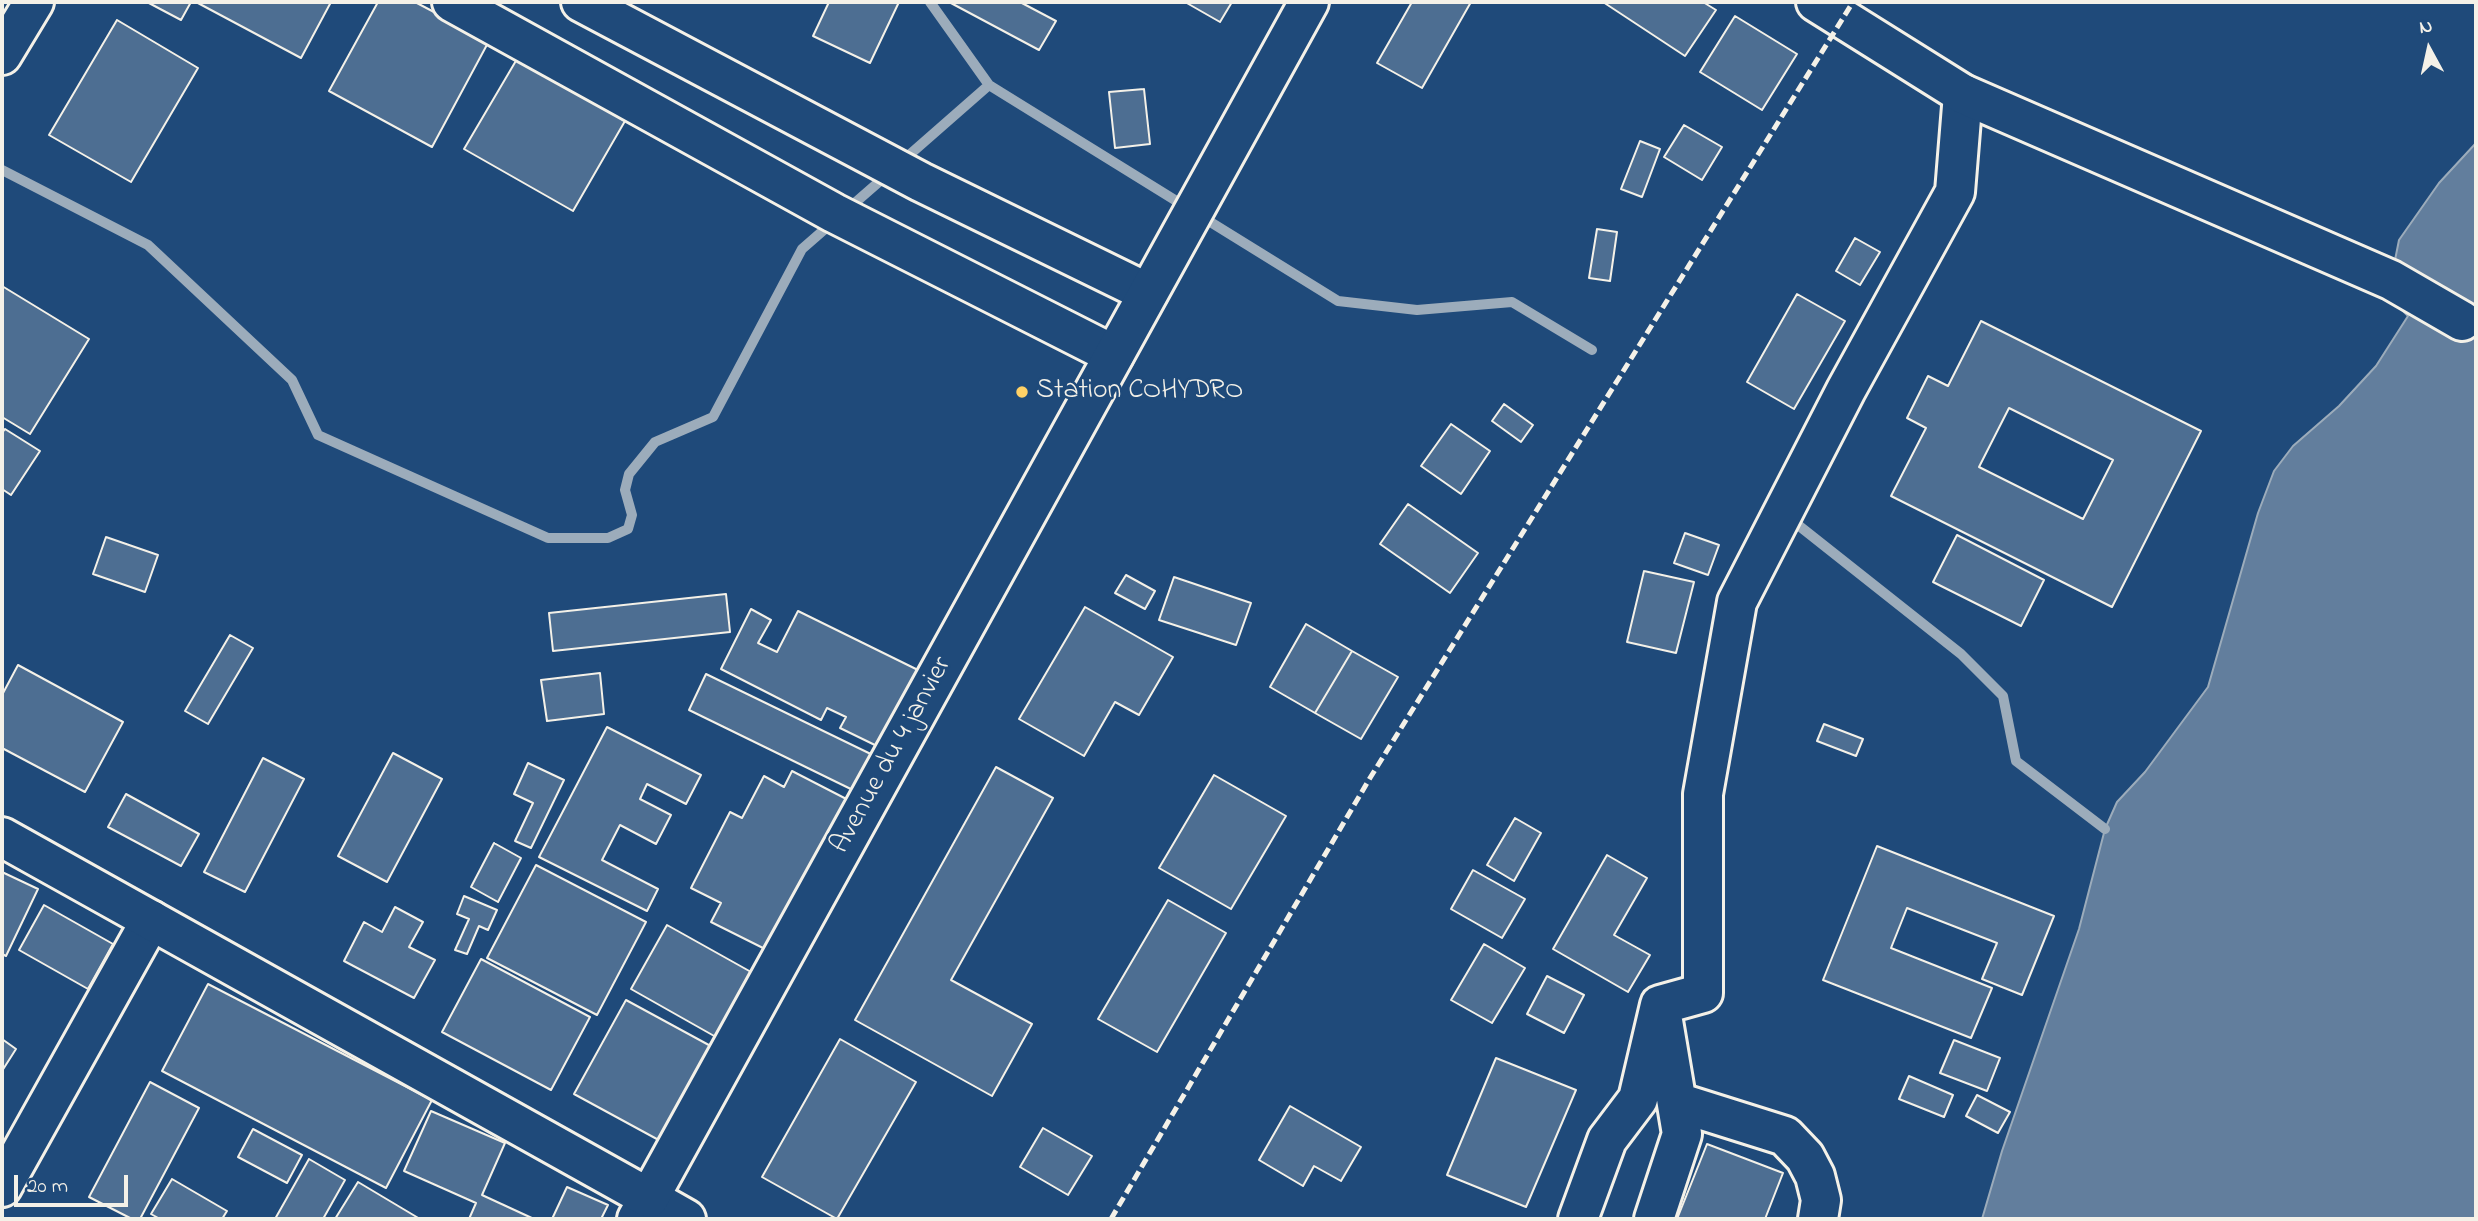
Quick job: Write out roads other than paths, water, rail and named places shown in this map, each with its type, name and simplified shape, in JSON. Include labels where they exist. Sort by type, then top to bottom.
[{"type":"street","points":[[2,55],[34,2]]},
{"type":"street","points":[[453,2],[834,213],[1114,355]]},
{"type":"street","points":[[581,2],[921,182],[1148,293]]},
{"type":"street","name":"Avenue du 4 janvier","points":[[643,1209],[1309,2]]},
{"type":"street","points":[[1816,2],[1963,94],[2379,274],[2462,321]]},
{"type":"street","points":[[1660,1005],[1703,993],[1703,794],[1737,602],[1846,390],[1955,192],[1963,94]]},
{"type":"street","points":[[2,837],[151,920],[643,1209],[686,1219]]},
{"type":"street","points":[[2,1187],[151,920]]},
{"type":"street","points":[[1654,1219],[1682,1139],[1660,1005]]},
{"type":"street","points":[[1578,1219],[1607,1140],[1638,1099],[1660,1005]]},
{"type":"street","points":[[1677,1102],[1785,1136],[1805,1157],[1815,1176],[1821,1200],[1818,1219]]},
{"type":"water","points":[[2476,143],[2476,1219],[1982,1219],[2002,1151],[2079,929],[2105,829],[2117,802],[2145,772],[2208,687],[2258,513],[2274,471],[2293,446],[2339,406],[2376,366],[2408,316],[2399,307],[2391,280],[2399,240],[2439,183]]},
{"type":"waterway","points":[[930,2],[989,85],[1338,301],[1417,310],[1512,302],[1592,350]]},
{"type":"waterway","points":[[900,163],[989,85]]},
{"type":"waterway","points":[[2,170],[148,245],[292,380],[318,435],[548,538],[608,538],[628,529],[632,515],[625,490],[629,474],[655,442],[713,417],[802,249],[888,174]]},
{"type":"waterway","points":[[1793,521],[1961,654],[2003,696],[2016,761],[2105,829]]},
{"type":"railway","points":[[1111,1219],[1370,778],[1853,2]]},
{"type":"place","name":"Station COHYDRO","points":[[1022,392]]}]
